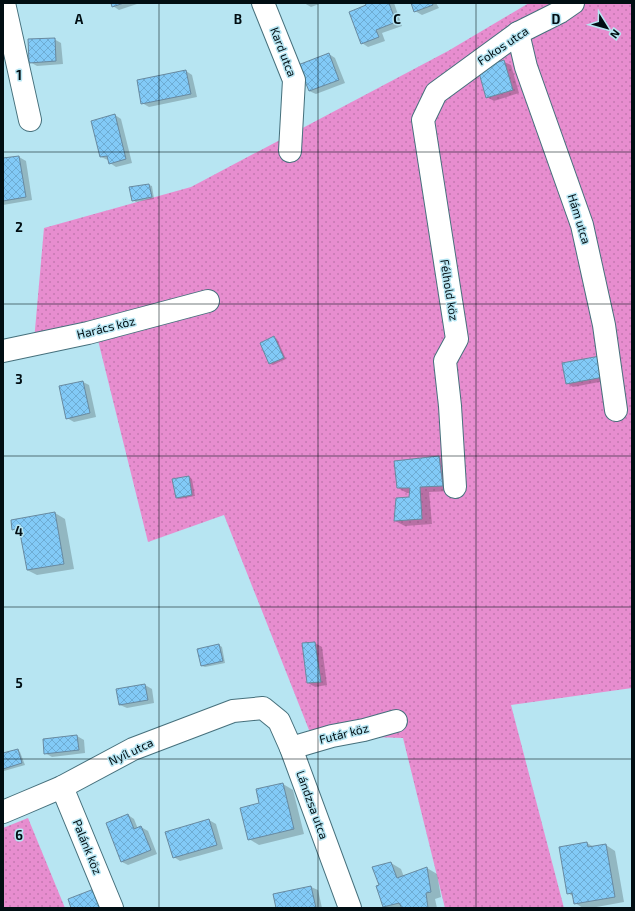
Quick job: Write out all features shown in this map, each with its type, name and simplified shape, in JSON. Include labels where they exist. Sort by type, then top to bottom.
[{"type":"street","points":[[4,3],[30,120]]},
{"type":"street","name":"Kard utca","points":[[263,3],[294,80],[290,151]]},
{"type":"street","name":"Fokos utca","points":[[436,93],[518,33],[560,12],[573,3]]},
{"type":"street","name":"Hám utca","points":[[518,33],[526,66],[582,225],[604,325],[616,410]]},
{"type":"street","name":"Félhold köz","points":[[436,93],[423,120],[457,339],[445,361],[450,406],[455,487]]},
{"type":"street","name":"Harács köz","points":[[3,351],[88,333],[208,301]]},
{"type":"street","name":"Lándzsa utca","points":[[263,708],[279,721],[291,748],[350,908]]},
{"type":"street","name":"Nyíl utca","points":[[3,812],[62,787],[132,749],[233,711],[263,708]]},
{"type":"street","name":"Futár köz","points":[[291,748],[332,736],[364,730],[396,721]]},
{"type":"street","name":"Palánk köz","points":[[62,787],[112,908]]},
{"type":"shaded area","points":[[529,3],[632,3],[632,688],[511,705],[564,908],[445,908],[403,738],[311,735],[224,515],[148,542],[93,320],[34,341],[44,228],[191,187],[448,51]]},
{"type":"shaded area","points":[[28,818],[65,908],[3,908],[3,828]]},
{"type":"building","points":[[111,3],[124,3],[112,7]]},
{"type":"building","points":[[365,3],[389,3],[396,22],[376,30],[379,37],[361,44],[349,12],[366,5]]},
{"type":"building","points":[[411,3],[432,3],[433,5],[414,12]]},
{"type":"building","points":[[55,38],[56,61],[29,63],[28,39]]},
{"type":"building","points":[[329,53],[339,80],[309,91],[298,65]]},
{"type":"building","points":[[504,60],[513,90],[486,98],[478,69]]},
{"type":"building","points":[[186,70],[191,94],[141,104],[137,80]]},
{"type":"building","points":[[115,114],[126,159],[109,164],[107,156],[100,157],[91,121]]},
{"type":"building","points":[[19,156],[26,197],[3,201],[3,158]]},
{"type":"building","points":[[149,184],[152,197],[132,201],[129,187]]},
{"type":"building","points":[[274,336],[284,358],[269,364],[260,343]]},
{"type":"building","points":[[600,356],[604,377],[566,384],[562,363]]},
{"type":"building","points":[[83,381],[90,413],[66,419],[59,386]]},
{"type":"building","points":[[439,456],[443,486],[420,487],[422,519],[394,521],[396,498],[409,497],[410,488],[397,488],[394,461]]},
{"type":"building","points":[[189,476],[192,495],[176,498],[172,479]]},
{"type":"building","points":[[55,512],[64,564],[27,570],[19,528],[12,530],[11,520]]},
{"type":"building","points":[[315,642],[321,682],[307,683],[302,643]]},
{"type":"building","points":[[219,644],[223,661],[201,666],[197,649]]},
{"type":"building","points":[[145,684],[148,700],[119,705],[116,689]]},
{"type":"building","points":[[77,735],[79,750],[44,754],[43,739]]},
{"type":"building","points":[[18,749],[22,763],[3,769],[3,753]]},
{"type":"building","points":[[283,783],[294,829],[248,840],[240,808],[259,803],[256,789]]},
{"type":"building","points":[[128,814],[134,829],[141,826],[151,850],[121,862],[106,823]]},
{"type":"building","points":[[209,819],[217,845],[173,858],[165,832]]},
{"type":"building","points":[[587,842],[588,847],[606,844],[615,897],[574,904],[572,893],[567,894],[559,847]]},
{"type":"building","points":[[391,862],[397,878],[427,867],[431,892],[426,893],[428,908],[402,908],[399,903],[383,907],[376,886],[379,885],[372,867]]},
{"type":"building","points":[[311,886],[316,908],[276,908],[273,894]]},
{"type":"building","points":[[99,887],[108,908],[71,908],[68,899]]}]
